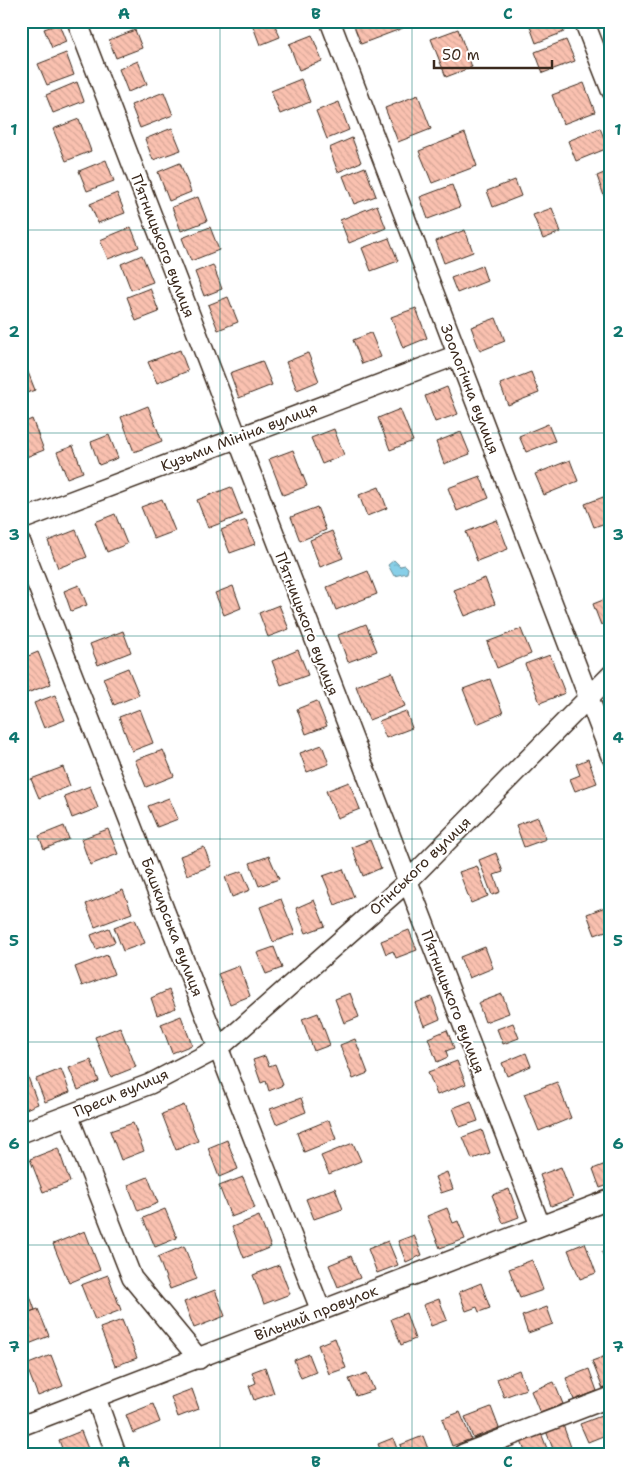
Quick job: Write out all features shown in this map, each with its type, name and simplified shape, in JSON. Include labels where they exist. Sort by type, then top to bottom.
[{"type":"street","name":"П’ятницького вулиця","points":[[77,21],[236,439],[540,1225]]},
{"type":"street","name":"Зоологічна вулиця","points":[[330,21],[611,756]]},
{"type":"street","points":[[584,21],[611,90]]},
{"type":"street","name":"Кузьми Мініна вулиця","points":[[21,520],[457,355]]},
{"type":"street","name":"Башкирська вулиця","points":[[21,543],[321,1311]]},
{"type":"street","name":"Огінського вулиця","points":[[219,1048],[407,882],[611,675]]},
{"type":"street","name":"Преси вулиця","points":[[21,1133],[150,1084],[219,1048]]},
{"type":"street","points":[[68,1116],[132,1278],[199,1359]]},
{"type":"street","name":"Вільний провулок","points":[[21,1426],[611,1199]]},
{"type":"street","points":[[463,1454],[611,1397]]},
{"type":"street","points":[[96,1398],[116,1454]]},
{"type":"water","points":[[394,560],[400,566],[405,565],[408,568],[407,573],[394,576],[388,565]]},
{"type":"building","points":[[251,21],[273,21],[280,37],[260,45]]},
{"type":"building","points":[[352,21],[401,21],[403,28],[361,44]]},
{"type":"building","points":[[535,21],[560,21],[564,32],[536,43],[529,24]]},
{"type":"building","points":[[59,24],[66,42],[52,48],[44,29]]},
{"type":"building","points":[[458,29],[472,67],[446,77],[431,39]]},
{"type":"building","points":[[135,30],[142,48],[116,58],[109,40]]},
{"type":"building","points":[[312,35],[322,61],[299,70],[289,44]]},
{"type":"building","points":[[566,40],[575,61],[543,73],[535,52]]},
{"type":"building","points":[[66,53],[74,75],[47,85],[38,64]]},
{"type":"building","points":[[138,61],[147,84],[128,92],[119,69]]},
{"type":"building","points":[[301,79],[310,102],[280,114],[271,91]]},
{"type":"building","points":[[77,82],[84,101],[53,113],[46,95]]},
{"type":"building","points":[[584,83],[595,112],[563,124],[552,95]]},
{"type":"building","points":[[164,92],[173,115],[140,128],[131,105]]},
{"type":"building","points":[[418,95],[431,129],[398,142],[385,108]]},
{"type":"building","points":[[339,102],[349,130],[327,139],[316,111]]},
{"type":"building","points":[[79,119],[91,151],[66,161],[53,129]]},
{"type":"building","points":[[172,128],[181,150],[153,160],[145,139]]},
{"type":"building","points":[[600,128],[608,148],[576,161],[568,141]]},
{"type":"building","points":[[465,133],[477,166],[432,183],[419,151]]},
{"type":"building","points":[[352,138],[361,162],[338,172],[329,148]]},
{"type":"building","points":[[106,160],[114,181],[87,191],[79,171]]},
{"type":"building","points":[[180,163],[191,192],[169,201],[158,172]]},
{"type":"building","points":[[365,167],[376,196],[354,204],[343,176]]},
{"type":"building","points":[[611,170],[611,194],[604,196],[597,176]]},
{"type":"building","points":[[515,180],[521,196],[493,207],[487,191]]},
{"type":"building","points":[[452,185],[460,207],[428,219],[420,197]]},
{"type":"building","points":[[117,193],[125,213],[98,223],[90,204]]},
{"type":"building","points":[[198,197],[207,221],[181,231],[172,207]]},
{"type":"building","points":[[377,205],[386,228],[349,243],[340,220]]},
{"type":"building","points":[[552,208],[561,232],[543,239],[533,215]]},
{"type":"building","points":[[611,216],[611,237],[604,219]]},
{"type":"building","points":[[131,227],[139,247],[108,259],[100,240]]},
{"type":"building","points":[[210,227],[219,250],[191,261],[182,238]]},
{"type":"building","points":[[465,230],[473,252],[444,263],[436,241]]},
{"type":"building","points":[[389,238],[398,261],[371,271],[362,248]]},
{"type":"building","points":[[142,255],[153,282],[131,290],[121,264]]},
{"type":"building","points":[[213,265],[222,289],[204,296],[195,272]]},
{"type":"building","points":[[482,266],[487,281],[457,293],[451,278]]},
{"type":"building","points":[[150,288],[159,312],[136,321],[127,297]]},
{"type":"building","points":[[228,297],[238,322],[218,330],[208,305]]},
{"type":"building","points":[[416,308],[427,338],[403,348],[391,317]]},
{"type":"building","points":[[496,318],[505,341],[480,351],[471,327]]},
{"type":"building","points":[[371,333],[381,357],[362,364],[353,340]]},
{"type":"building","points":[[180,350],[188,371],[157,383],[148,362]]},
{"type":"building","points":[[308,353],[319,381],[297,390],[286,362]]},
{"type":"building","points":[[262,361],[272,385],[239,398],[230,373]]},
{"type":"building","points":[[24,362],[35,390],[21,395],[21,363]]},
{"type":"building","points":[[531,372],[539,393],[508,405],[500,384]]},
{"type":"building","points":[[447,387],[458,414],[435,422],[425,396]]},
{"type":"building","points":[[148,406],[162,441],[134,452],[121,417]]},
{"type":"building","points":[[400,409],[413,441],[390,450],[378,418]]},
{"type":"building","points":[[32,419],[44,450],[21,459],[21,424]]},
{"type":"building","points":[[548,424],[555,441],[526,452],[519,436]]},
{"type":"building","points":[[334,429],[344,455],[322,464],[311,438]]},
{"type":"building","points":[[461,432],[470,454],[444,464],[436,442]]},
{"type":"building","points":[[109,435],[118,458],[99,465],[91,442]]},
{"type":"building","points":[[73,446],[83,472],[67,478],[57,452]]},
{"type":"building","points":[[293,450],[307,486],[283,495],[269,459]]},
{"type":"building","points":[[570,460],[578,481],[544,495],[535,474]]},
{"type":"building","points":[[480,476],[489,498],[457,511],[448,488]]},
{"type":"building","points":[[231,487],[242,515],[208,528],[197,500]]},
{"type":"building","points":[[379,487],[387,508],[367,516],[359,495]]},
{"type":"building","points":[[611,494],[611,521],[594,527],[585,504]]},
{"type":"building","points":[[162,499],[175,531],[154,539],[141,507]]},
{"type":"building","points":[[317,507],[326,530],[300,541],[291,517]]},
{"type":"building","points":[[115,514],[127,544],[107,552],[95,522]]},
{"type":"building","points":[[246,520],[255,544],[230,553],[221,530]]},
{"type":"building","points":[[497,520],[508,549],[477,561],[466,532]]},
{"type":"building","points":[[76,530],[87,557],[58,568],[48,541]]},
{"type":"building","points":[[332,531],[343,558],[320,567],[310,540]]},
{"type":"building","points":[[368,571],[377,594],[336,610],[327,587]]},
{"type":"building","points":[[485,578],[495,604],[465,616],[454,590]]},
{"type":"building","points":[[79,585],[87,605],[71,611],[64,591]]},
{"type":"building","points":[[233,586],[241,608],[224,615],[215,593]]},
{"type":"building","points":[[611,597],[611,621],[601,625],[593,604]]},
{"type":"building","points":[[279,605],[289,629],[268,637],[259,613]]},
{"type":"building","points":[[366,624],[377,651],[348,662],[338,635]]},
{"type":"building","points":[[521,629],[531,654],[497,668],[487,642]]},
{"type":"building","points":[[123,631],[131,652],[98,665],[90,644]]},
{"type":"building","points":[[298,650],[308,675],[281,685],[272,661]]},
{"type":"building","points":[[38,652],[51,684],[27,693],[21,679],[21,659]]},
{"type":"building","points":[[550,655],[565,693],[540,703],[525,664]]},
{"type":"building","points":[[128,668],[139,695],[114,705],[103,678]]},
{"type":"building","points":[[392,672],[405,706],[369,720],[356,686]]},
{"type":"building","points":[[490,679],[503,713],[477,724],[463,689]]},
{"type":"building","points":[[55,695],[65,720],[44,728],[34,703]]},
{"type":"building","points":[[317,701],[327,726],[306,734],[297,709]]},
{"type":"building","points":[[140,709],[153,743],[132,751],[119,717]]},
{"type":"building","points":[[406,711],[412,728],[386,738],[379,721]]},
{"type":"building","points":[[322,745],[329,764],[307,772],[300,753]]},
{"type":"building","points":[[163,750],[174,776],[146,787],[135,760]]},
{"type":"building","points":[[588,759],[597,783],[575,791],[570,779],[580,775],[576,764]]},
{"type":"building","points":[[63,767],[70,786],[39,798],[31,779]]},
{"type":"building","points":[[349,782],[360,809],[337,818],[326,791]]},
{"type":"building","points":[[90,786],[98,808],[72,818],[64,796]]},
{"type":"building","points":[[169,798],[178,819],[157,827],[148,806]]},
{"type":"building","points":[[538,817],[546,839],[524,847],[516,825]]},
{"type":"building","points":[[64,826],[69,839],[44,849],[39,836]]},
{"type":"building","points":[[108,829],[118,854],[90,865],[81,839]]},
{"type":"building","points":[[370,840],[381,868],[363,876],[352,847]]},
{"type":"building","points":[[204,847],[211,866],[187,875],[180,856]]},
{"type":"building","points":[[496,853],[503,872],[494,875],[500,892],[492,895],[479,860]]},
{"type":"building","points":[[269,856],[279,879],[259,886],[250,863]]},
{"type":"building","points":[[477,866],[488,896],[471,903],[459,872]]},
{"type":"building","points":[[343,869],[354,897],[335,905],[323,876]]},
{"type":"building","points":[[242,871],[250,890],[232,897],[225,877]]},
{"type":"building","points":[[123,890],[132,913],[95,927],[86,904]]},
{"type":"building","points":[[281,899],[295,934],[273,942],[260,907]]},
{"type":"building","points":[[314,900],[325,926],[306,933],[296,908]]},
{"type":"building","points":[[605,907],[611,922],[611,929],[595,935],[587,914]]},
{"type":"building","points":[[135,919],[145,943],[123,951],[114,927]]},
{"type":"building","points":[[109,928],[115,942],[96,949],[91,935]]},
{"type":"building","points":[[409,930],[417,950],[396,958],[393,951],[386,954],[381,941]]},
{"type":"building","points":[[274,947],[282,968],[266,974],[257,953]]},
{"type":"building","points":[[485,947],[493,968],[469,978],[460,957]]},
{"type":"building","points":[[107,955],[114,974],[82,986],[75,967]]},
{"type":"building","points":[[239,966],[250,996],[230,1004],[218,974]]},
{"type":"building","points":[[169,990],[176,1008],[157,1015],[151,998]]},
{"type":"building","points":[[350,993],[359,1017],[344,1023],[335,999]]},
{"type":"building","points":[[502,994],[509,1013],[485,1022],[478,1003]]},
{"type":"building","points":[[432,997],[440,1019],[424,1026],[415,1003]]},
{"type":"building","points":[[318,1013],[330,1045],[314,1051],[302,1019]]},
{"type":"building","points":[[181,1016],[192,1045],[172,1053],[161,1024]]},
{"type":"building","points":[[513,1023],[519,1038],[503,1044],[497,1029]]},
{"type":"building","points":[[120,1027],[136,1067],[111,1077],[95,1037]]},
{"type":"building","points":[[447,1030],[454,1048],[446,1051],[448,1057],[437,1062],[428,1038]]},
{"type":"building","points":[[355,1039],[368,1073],[353,1079],[340,1045]]},
{"type":"building","points":[[526,1053],[531,1066],[507,1076],[502,1063]]},
{"type":"building","points":[[265,1056],[269,1066],[275,1064],[283,1085],[269,1091],[266,1081],[261,1083],[253,1060]]},
{"type":"building","points":[[91,1060],[99,1081],[78,1090],[69,1068]]},
{"type":"building","points":[[457,1061],[466,1084],[437,1095],[428,1072]]},
{"type":"building","points":[[61,1069],[70,1092],[45,1102],[36,1079]]},
{"type":"building","points":[[28,1077],[38,1104],[21,1111],[21,1080]]},
{"type":"building","points":[[557,1082],[571,1118],[539,1131],[524,1094]]},
{"type":"building","points":[[301,1098],[306,1112],[276,1124],[270,1109]]},
{"type":"building","points":[[471,1101],[478,1121],[460,1127],[453,1108]]},
{"type":"building","points":[[184,1105],[198,1141],[176,1150],[162,1114]]},
{"type":"building","points":[[329,1120],[336,1139],[304,1152],[297,1133]]},
{"type":"building","points":[[133,1123],[144,1151],[121,1160],[110,1131]]},
{"type":"building","points":[[482,1130],[490,1153],[472,1159],[463,1137]]},
{"type":"building","points":[[227,1140],[238,1169],[219,1177],[208,1148]]},
{"type":"building","points":[[353,1143],[361,1161],[329,1174],[321,1156]]},
{"type":"building","points":[[58,1148],[70,1182],[43,1192],[30,1159]]},
{"type":"building","points":[[608,1163],[611,1171],[611,1184],[600,1188],[593,1169]]},
{"type":"building","points":[[561,1167],[573,1198],[551,1206],[540,1175]]},
{"type":"building","points":[[447,1172],[453,1189],[441,1193],[435,1177]]},
{"type":"building","points":[[148,1177],[158,1203],[138,1211],[128,1185]]},
{"type":"building","points":[[243,1177],[255,1208],[231,1217],[219,1186]]},
{"type":"building","points":[[335,1188],[343,1209],[314,1219],[306,1199]]},
{"type":"building","points":[[509,1189],[519,1217],[503,1223],[492,1195]]},
{"type":"building","points":[[447,1208],[453,1223],[458,1221],[465,1239],[440,1248],[427,1216]]},
{"type":"building","points":[[165,1209],[177,1238],[155,1247],[143,1218]]},
{"type":"building","points":[[259,1216],[271,1247],[244,1258],[232,1227]]},
{"type":"building","points":[[85,1231],[100,1270],[69,1283],[53,1244]]},
{"type":"building","points":[[414,1235],[422,1255],[406,1262],[398,1241]]},
{"type":"building","points":[[388,1241],[398,1265],[377,1273],[368,1249]]},
{"type":"building","points":[[585,1243],[596,1273],[580,1279],[568,1250]]},
{"type":"building","points":[[184,1246],[197,1279],[170,1289],[158,1257]]},
{"type":"building","points":[[611,1249],[611,1274],[602,1252]]},
{"type":"building","points":[[351,1256],[360,1278],[338,1287],[329,1265]]},
{"type":"building","points":[[532,1260],[543,1290],[520,1298],[509,1269]]},
{"type":"building","points":[[279,1265],[290,1294],[264,1304],[253,1275]]},
{"type":"building","points":[[108,1275],[121,1310],[95,1320],[81,1285]]},
{"type":"building","points":[[23,1277],[35,1310],[21,1315],[21,1278]]},
{"type":"building","points":[[481,1283],[490,1308],[479,1312],[477,1307],[466,1311],[459,1292]]},
{"type":"building","points":[[215,1290],[225,1316],[194,1328],[184,1302]]},
{"type":"building","points":[[439,1299],[447,1320],[431,1326],[423,1305]]},
{"type":"building","points":[[547,1307],[553,1324],[528,1333],[522,1316]]},
{"type":"building","points":[[38,1309],[49,1336],[21,1347],[21,1315]]},
{"type":"building","points":[[406,1313],[415,1339],[401,1345],[391,1319]]},
{"type":"building","points":[[122,1320],[137,1358],[115,1366],[100,1328]]},
{"type":"building","points":[[335,1338],[346,1368],[329,1374],[318,1345]]},
{"type":"building","points":[[309,1354],[316,1372],[301,1378],[294,1360]]},
{"type":"building","points":[[611,1354],[611,1386],[603,1389],[592,1361]]},
{"type":"building","points":[[51,1355],[63,1386],[38,1396],[26,1365]]},
{"type":"building","points":[[265,1367],[274,1393],[254,1400],[249,1386],[256,1383],[252,1372]]},
{"type":"building","points":[[589,1369],[597,1391],[574,1400],[566,1378]]},
{"type":"building","points":[[519,1370],[526,1389],[504,1397],[497,1379]]},
{"type":"building","points":[[367,1373],[374,1390],[356,1396],[349,1379]]},
{"type":"building","points":[[554,1382],[563,1404],[540,1413],[531,1391]]},
{"type":"building","points":[[192,1389],[199,1409],[178,1417],[171,1397]]},
{"type":"building","points":[[153,1404],[160,1422],[133,1433],[126,1415]]},
{"type":"building","points":[[491,1407],[499,1428],[473,1438],[465,1417]]},
{"type":"building","points":[[460,1412],[471,1439],[452,1446],[442,1419]]},
{"type":"building","points":[[601,1416],[608,1434],[588,1442],[580,1424]]},
{"type":"building","points":[[563,1425],[572,1450],[555,1454],[546,1431]]},
{"type":"building","points":[[81,1431],[90,1454],[64,1454],[59,1440]]},
{"type":"building","points":[[541,1433],[548,1451],[540,1454],[526,1454],[521,1441]]},
{"type":"building","points":[[423,1436],[430,1454],[403,1454],[400,1445]]},
{"type":"building","points":[[393,1438],[399,1454],[382,1454],[378,1444]]},
{"type":"building","points":[[504,1447],[506,1454],[485,1454]]}]
